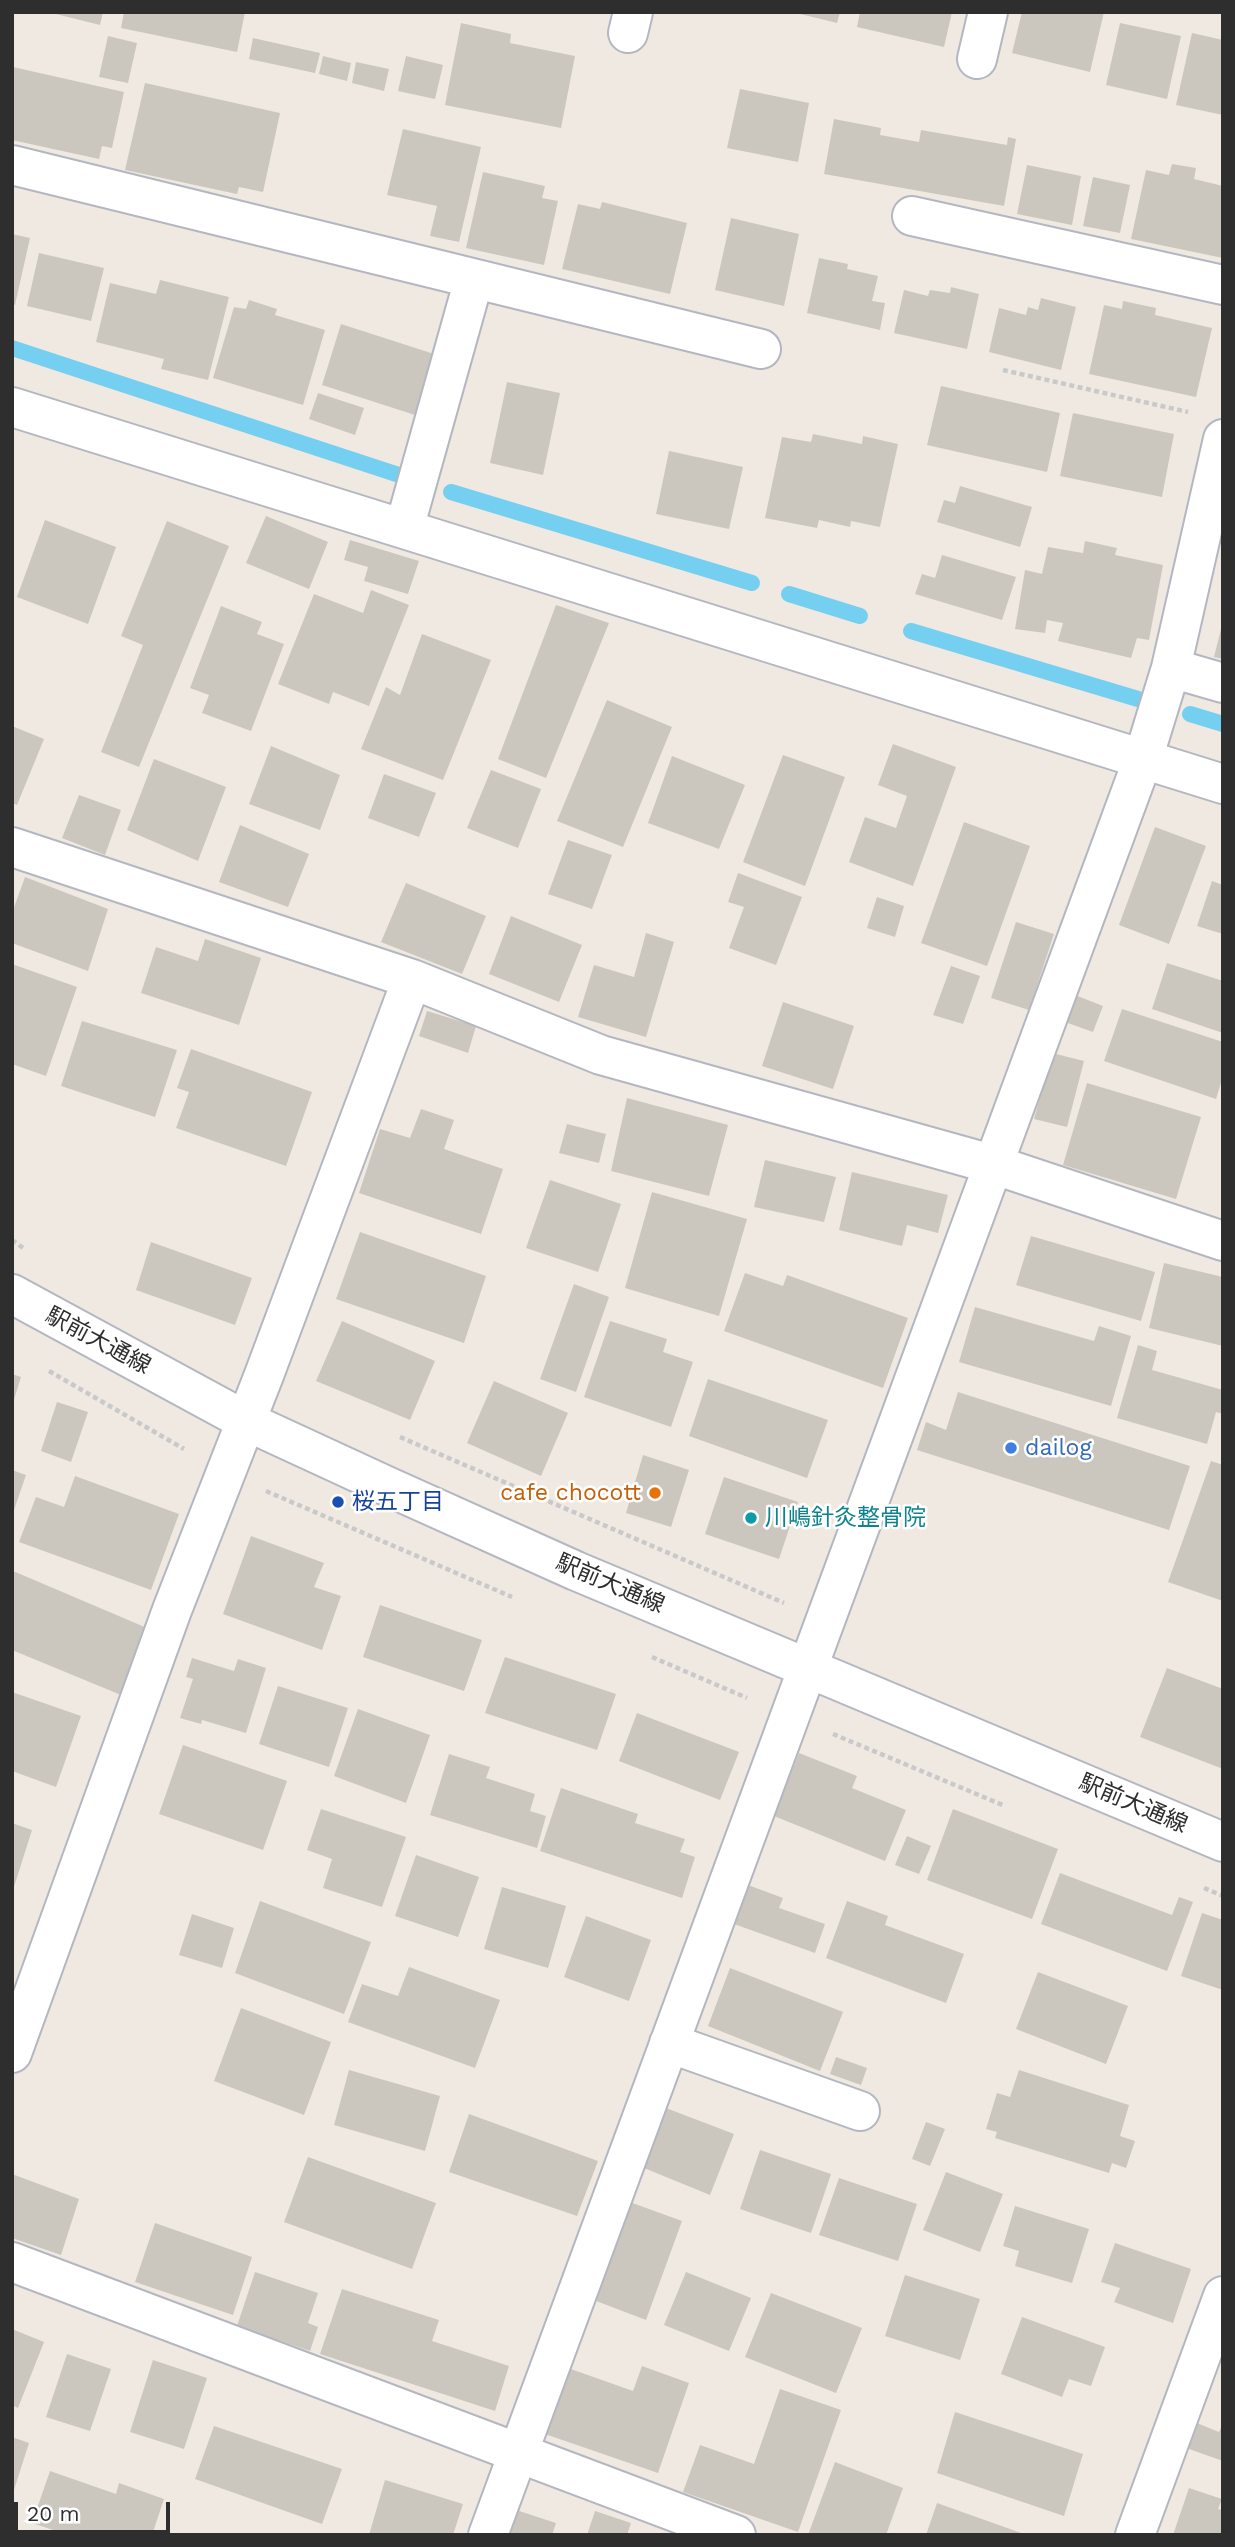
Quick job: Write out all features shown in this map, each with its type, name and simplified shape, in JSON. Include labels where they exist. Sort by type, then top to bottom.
[{"type":"street","points":[[977,59],[988,12]]},
{"type":"street","points":[[12,165],[761,349]]},
{"type":"street","points":[[912,216],[1223,285]]},
{"type":"street","points":[[404,529],[474,279]]},
{"type":"street","points":[[12,407],[1223,784]]},
{"type":"street","points":[[488,2535],[1143,759],[1171,668],[1210,426]]},
{"type":"street","points":[[1171,668],[1223,683]]},
{"type":"street","points":[[12,848],[412,979],[601,1055],[995,1165],[1223,1241]]},
{"type":"street","points":[[12,2053],[172,1610],[412,979]]},
{"type":"street","name":"駅前大通線","points":[[12,1294],[246,1421],[389,1487],[576,1571],[1223,1842]]},
{"type":"street","points":[[669,2043],[860,2111]]},
{"type":"street","points":[[12,2262],[736,2535]]},
{"type":"street","points":[[1135,2535],[1223,2296]]},
{"type":"path","points":[[1003,370],[1210,426]]},
{"type":"path","points":[[12,1240],[35,1254]]},
{"type":"path","points":[[400,1437],[824,1621]]},
{"type":"building","points":[[48,12],[103,12],[100,25]]},
{"type":"building","points":[[124,12],[245,12],[237,52],[121,28]]},
{"type":"building","points":[[792,12],[840,12],[837,23]]},
{"type":"building","points":[[860,12],[952,12],[944,47],[857,27]]},
{"type":"building","points":[[1022,12],[1104,12],[1090,72],[1012,53]]},
{"type":"building","points":[[461,23],[511,34],[510,43],[575,56],[561,128],[445,105]]},
{"type":"building","points":[[1120,23],[1181,36],[1167,99],[1106,85]]},
{"type":"building","points":[[1192,33],[1223,40],[1223,115],[1176,105]]},
{"type":"building","points":[[108,36],[137,43],[128,83],[99,77]]},
{"type":"building","points":[[253,38],[320,53],[315,73],[249,59]]},
{"type":"building","points":[[323,56],[351,63],[347,81],[319,74]]},
{"type":"building","points":[[406,56],[443,65],[435,99],[398,91]]},
{"type":"building","points":[[356,62],[389,69],[384,91],[352,83]]},
{"type":"building","points":[[13,67],[124,92],[112,148],[102,146],[99,159],[12,140]]},
{"type":"building","points":[[145,83],[280,113],[263,192],[239,187],[237,194],[125,170]]},
{"type":"building","points":[[740,89],[809,103],[798,162],[727,148]]},
{"type":"building","points":[[834,119],[881,128],[880,135],[919,142],[921,130],[1007,145],[1008,137],[1016,139],[1004,206],[824,174]]},
{"type":"building","points":[[403,129],[481,147],[459,242],[430,236],[437,206],[387,195]]},
{"type":"building","points":[[1172,164],[1196,168],[1194,179],[1223,186],[1223,258],[1131,239],[1146,170],[1169,175]]},
{"type":"building","points":[[1027,165],[1081,176],[1072,225],[1017,214]]},
{"type":"building","points":[[483,172],[545,186],[542,198],[558,201],[544,265],[466,248]]},
{"type":"building","points":[[1093,177],[1130,185],[1120,233],[1083,226]]},
{"type":"building","points":[[602,202],[687,223],[670,294],[562,269],[578,204],[600,209]]},
{"type":"building","points":[[731,218],[799,234],[784,306],[715,290]]},
{"type":"building","points":[[12,234],[30,238],[15,305],[12,304]]},
{"type":"building","points":[[39,253],[104,268],[91,321],[27,306]]},
{"type":"building","points":[[819,258],[848,264],[847,269],[878,276],[872,301],[885,303],[880,330],[807,313]]},
{"type":"building","points":[[160,280],[229,297],[208,380],[161,369],[164,359],[96,342],[110,283],[156,294]]},
{"type":"building","points":[[951,287],[979,294],[967,349],[894,333],[904,290],[928,296],[930,290],[950,293]]},
{"type":"building","points":[[1041,298],[1076,307],[1061,370],[989,352],[999,308],[1026,315],[1028,307],[1038,310]]},
{"type":"building","points":[[249,300],[277,309],[275,315],[325,330],[303,405],[213,378],[234,307],[246,309]]},
{"type":"building","points":[[1123,301],[1156,308],[1155,315],[1212,328],[1196,397],[1089,374],[1104,305],[1122,309]]},
{"type":"building","points":[[341,324],[434,354],[415,415],[322,385]]},
{"type":"building","points":[[507,382],[560,393],[543,475],[490,463]]},
{"type":"building","points":[[941,386],[1060,413],[1047,472],[927,445]]},
{"type":"building","points":[[318,393],[364,408],[355,435],[309,419]]},
{"type":"building","points":[[1073,413],[1174,434],[1162,497],[1060,476]]},
{"type":"building","points":[[813,434],[862,444],[863,436],[898,444],[880,527],[851,521],[850,527],[819,520],[817,528],[765,518],[782,437],[811,442]]},
{"type":"building","points":[[669,451],[743,467],[729,529],[656,514]]},
{"type":"building","points":[[960,486],[1032,507],[1020,547],[937,522],[944,500],[955,503]]},
{"type":"building","points":[[266,516],[328,542],[309,589],[246,563]]},
{"type":"building","points":[[45,520],[116,547],[88,624],[17,597]]},
{"type":"building","points":[[167,521],[229,546],[139,767],[101,752],[143,645],[121,636]]},
{"type":"building","points":[[350,540],[419,561],[408,594],[364,581],[368,567],[344,560]]},
{"type":"building","points":[[1085,541],[1117,548],[1115,555],[1163,565],[1149,640],[1137,638],[1131,658],[1058,641],[1063,623],[1047,620],[1045,633],[1015,629],[1025,570],[1042,574],[1048,547],[1083,553]]},
{"type":"building","points":[[942,555],[1016,577],[1002,620],[915,594],[922,574],[935,578]]},
{"type":"building","points":[[371,590],[409,605],[369,706],[333,692],[329,704],[278,684],[314,594],[363,613]]},
{"type":"building","points":[[556,605],[609,623],[546,778],[498,759]]},
{"type":"building","points":[[221,606],[262,622],[257,634],[284,644],[251,731],[202,713],[209,695],[190,688]]},
{"type":"building","points":[[1223,626],[1223,659],[1214,657]]},
{"type":"building","points":[[422,634],[491,660],[443,780],[361,749],[386,687],[400,695]]},
{"type":"building","points":[[607,700],[672,727],[623,847],[557,821]]},
{"type":"building","points":[[12,726],[44,739],[17,805],[12,803]]},
{"type":"building","points":[[893,744],[956,767],[913,886],[849,862],[865,817],[896,828],[907,796],[878,785]]},
{"type":"building","points":[[271,746],[340,775],[320,830],[249,804]]},
{"type":"building","points":[[783,755],[845,777],[805,886],[743,862]]},
{"type":"building","points":[[672,756],[745,785],[719,849],[648,823]]},
{"type":"building","points":[[154,759],[226,787],[198,861],[127,830]]},
{"type":"building","points":[[491,770],[541,789],[518,848],[467,828]]},
{"type":"building","points":[[384,774],[436,793],[419,837],[368,818]]},
{"type":"building","points":[[79,795],[121,810],[105,855],[62,838]]},
{"type":"building","points":[[964,822],[1030,846],[987,966],[921,943]]},
{"type":"building","points":[[240,825],[309,854],[288,907],[219,882]]},
{"type":"building","points":[[1155,827],[1206,846],[1169,944],[1119,925]]},
{"type":"building","points":[[568,840],[612,855],[592,909],[548,894]]},
{"type":"building","points":[[738,873],[802,897],[776,965],[729,948],[744,907],[728,902]]},
{"type":"building","points":[[25,877],[108,909],[88,971],[12,943],[12,913]]},
{"type":"building","points":[[1212,881],[1223,885],[1223,934],[1197,926]]},
{"type":"building","points":[[406,883],[486,916],[462,974],[381,942]]},
{"type":"building","points":[[877,897],[904,906],[895,937],[867,928]]},
{"type":"building","points":[[511,916],[582,945],[559,1002],[489,974]]},
{"type":"building","points":[[1016,922],[1054,934],[1029,1010],[991,998]]},
{"type":"building","points":[[646,933],[674,942],[646,1037],[578,1017],[594,965],[634,977]]},
{"type":"building","points":[[205,939],[261,958],[239,1025],[141,993],[156,947],[198,961]]},
{"type":"building","points":[[1167,963],[1223,981],[1223,1033],[1152,1009]]},
{"type":"building","points":[[12,964],[77,987],[46,1076],[12,1064]]},
{"type":"building","points":[[951,966],[980,976],[963,1024],[933,1015]]},
{"type":"building","points":[[1075,995],[1103,1006],[1093,1032],[1065,1022]]},
{"type":"building","points":[[783,1002],[854,1026],[833,1089],[762,1066]]},
{"type":"building","points":[[1122,1009],[1223,1042],[1223,1076],[1216,1099],[1104,1061]]},
{"type":"building","points":[[427,1011],[476,1026],[468,1053],[419,1036]]},
{"type":"building","points":[[82,1021],[177,1050],[155,1117],[61,1086]]},
{"type":"building","points":[[191,1049],[312,1092],[286,1166],[176,1128],[189,1092],[177,1088]]},
{"type":"building","points":[[1052,1053],[1084,1061],[1067,1127],[1034,1119]]},
{"type":"building","points":[[1087,1083],[1201,1117],[1176,1199],[1063,1165]]},
{"type":"building","points":[[627,1098],[728,1125],[709,1196],[611,1171]]},
{"type":"building","points":[[421,1109],[454,1120],[444,1149],[503,1169],[481,1234],[359,1193],[380,1129],[410,1138]]},
{"type":"building","points":[[567,1124],[606,1134],[599,1163],[559,1153]]},
{"type":"building","points":[[765,1160],[836,1177],[824,1222],[754,1207]]},
{"type":"building","points":[[852,1172],[948,1195],[938,1233],[907,1225],[902,1246],[839,1230]]},
{"type":"building","points":[[550,1180],[621,1204],[598,1272],[526,1248]]},
{"type":"building","points":[[652,1192],[747,1219],[719,1316],[625,1288]]},
{"type":"building","points":[[360,1232],[486,1276],[464,1343],[336,1299]]},
{"type":"building","points":[[1031,1236],[1155,1272],[1141,1321],[1016,1285]]},
{"type":"building","points":[[151,1242],[252,1278],[235,1325],[136,1290]]},
{"type":"building","points":[[1164,1263],[1223,1277],[1223,1346],[1149,1328]]},
{"type":"building","points":[[745,1273],[783,1286],[787,1275],[908,1318],[883,1388],[724,1331]]},
{"type":"building","points":[[574,1284],[609,1297],[576,1392],[540,1379]]},
{"type":"building","points":[[975,1307],[1094,1341],[1099,1326],[1131,1336],[1111,1406],[959,1362]]},
{"type":"building","points":[[342,1321],[435,1361],[410,1420],[316,1381]]},
{"type":"building","points":[[610,1321],[667,1339],[663,1352],[693,1362],[671,1427],[584,1397]]},
{"type":"building","points":[[1138,1345],[1157,1351],[1152,1370],[1223,1390],[1223,1414],[1216,1412],[1207,1444],[1117,1418]]},
{"type":"building","points":[[12,1374],[21,1377],[13,1403],[12,1403]]},
{"type":"building","points":[[708,1379],[828,1420],[807,1478],[689,1436]]},
{"type":"building","points":[[494,1381],[568,1413],[541,1476],[467,1443]]},
{"type":"building","points":[[958,1392],[1190,1466],[1169,1530],[917,1450],[926,1422],[946,1430]]},
{"type":"building","points":[[57,1402],[88,1412],[71,1462],[41,1451]]},
{"type":"building","points":[[643,1455],[689,1470],[671,1527],[626,1513]]},
{"type":"building","points":[[1211,1461],[1223,1465],[1223,1601],[1168,1582]]},
{"type":"building","points":[[12,1470],[26,1475],[13,1513],[12,1513]]},
{"type":"building","points":[[75,1476],[179,1514],[151,1590],[19,1542],[36,1497],[64,1507]]},
{"type":"building","name":"川嶋針灸整骨院","points":[[724,1477],[798,1502],[779,1559],[705,1534]]},
{"type":"building","points":[[251,1536],[324,1563],[314,1587],[341,1596],[322,1650],[223,1614]]},
{"type":"building","points":[[13,1571],[147,1628],[121,1695],[12,1650]]},
{"type":"building","points":[[380,1605],[482,1640],[464,1691],[363,1657]]},
{"type":"building","points":[[505,1657],[616,1694],[597,1750],[485,1713]]},
{"type":"building","points":[[192,1658],[234,1671],[238,1659],[266,1668],[246,1733],[202,1720],[201,1724],[180,1718],[193,1679],[186,1677]]},
{"type":"building","points":[[1167,1668],[1223,1689],[1223,1769],[1140,1737]]},
{"type":"building","points":[[278,1686],[348,1708],[329,1767],[259,1744]]},
{"type":"building","points":[[12,1692],[81,1716],[56,1787],[12,1771]]},
{"type":"building","points":[[358,1709],[430,1735],[406,1803],[334,1776]]},
{"type":"building","points":[[637,1713],[739,1752],[720,1800],[619,1761]]},
{"type":"building","points":[[183,1745],[287,1781],[263,1850],[159,1814]]},
{"type":"building","points":[[799,1753],[857,1776],[852,1788],[906,1810],[885,1861],[774,1816]]},
{"type":"building","points":[[449,1754],[490,1767],[486,1778],[535,1794],[530,1811],[546,1816],[537,1848],[430,1815]]},
{"type":"building","points":[[561,1788],[638,1814],[635,1823],[685,1839],[680,1852],[695,1857],[682,1898],[540,1851]]},
{"type":"building","points":[[321,1809],[406,1837],[382,1907],[323,1888],[332,1859],[307,1850]]},
{"type":"building","points":[[953,1809],[1058,1849],[1032,1919],[927,1880]]},
{"type":"building","points":[[12,1823],[32,1830],[13,1890],[12,1890]]},
{"type":"building","points":[[907,1836],[931,1846],[919,1874],[895,1865]]},
{"type":"building","points":[[416,1855],[479,1877],[458,1937],[395,1916]]},
{"type":"building","points":[[1060,1873],[1172,1915],[1179,1897],[1193,1902],[1167,1971],[1041,1924]]},
{"type":"building","points":[[748,1885],[783,1898],[779,1908],[825,1924],[815,1953],[734,1924]]},
{"type":"building","points":[[502,1887],[566,1906],[548,1968],[484,1949]]},
{"type":"building","points":[[260,1901],[371,1942],[344,2014],[235,1973]]},
{"type":"building","points":[[847,1901],[888,1916],[885,1925],[964,1954],[946,2003],[826,1958]]},
{"type":"building","points":[[1202,1913],[1223,1920],[1223,1990],[1181,1976]]},
{"type":"building","points":[[192,1914],[234,1928],[222,1968],[179,1955]]},
{"type":"building","points":[[586,1916],[651,1940],[629,2001],[564,1977]]},
{"type":"building","points":[[409,1967],[500,2000],[475,2068],[348,2022],[362,1984],[398,1996]]},
{"type":"building","points":[[730,1968],[843,2012],[820,2071],[708,2026]]},
{"type":"building","points":[[1038,1972],[1128,2006],[1106,2064],[1016,2029]]},
{"type":"building","points":[[241,2008],[331,2042],[304,2115],[214,2081]]},
{"type":"building","points":[[836,2057],[867,2068],[861,2085],[830,2074]]},
{"type":"building","points":[[349,2070],[440,2096],[425,2151],[334,2125]]},
{"type":"building","points":[[1019,2070],[1129,2105],[1120,2136],[1135,2141],[1126,2168],[1112,2163],[1109,2173],[995,2138],[997,2132],[986,2129],[997,2093],[1010,2097]]},
{"type":"building","points":[[666,2108],[734,2134],[710,2195],[644,2168]]},
{"type":"building","points":[[469,2114],[598,2161],[577,2216],[449,2172]]},
{"type":"building","points":[[926,2122],[945,2129],[930,2166],[912,2159]]},
{"type":"building","points":[[760,2150],[831,2174],[811,2233],[740,2209]]},
{"type":"building","points":[[308,2157],[436,2203],[412,2269],[284,2222]]},
{"type":"building","points":[[946,2172],[1003,2194],[980,2252],[923,2230]]},
{"type":"building","points":[[12,2174],[79,2199],[61,2255],[12,2238]]},
{"type":"building","points":[[839,2178],[917,2204],[898,2261],[819,2235]]},
{"type":"building","points":[[627,2201],[682,2221],[646,2320],[591,2299]]},
{"type":"building","points":[[1015,2206],[1089,2229],[1072,2283],[1015,2266],[1019,2251],[1003,2246]]},
{"type":"building","points":[[155,2223],[252,2257],[233,2315],[135,2282]]},
{"type":"building","points":[[1115,2243],[1191,2269],[1173,2323],[1114,2302],[1120,2288],[1101,2282]]},
{"type":"building","points":[[255,2272],[318,2293],[308,2323],[318,2327],[310,2351],[237,2326]]},
{"type":"building","points":[[686,2272],[751,2298],[729,2351],[664,2325]]},
{"type":"building","points":[[905,2275],[980,2299],[960,2360],[885,2336]]},
{"type":"building","points":[[342,2289],[439,2320],[432,2341],[509,2366],[495,2411],[320,2354]]},
{"type":"building","points":[[771,2293],[862,2328],[836,2393],[745,2357]]},
{"type":"building","points":[[1022,2317],[1105,2347],[1091,2386],[1069,2379],[1062,2397],[1001,2374]]},
{"type":"building","points":[[12,2329],[44,2342],[18,2408],[12,2405]]},
{"type":"building","points":[[67,2354],[111,2369],[90,2431],[46,2417]]},
{"type":"building","points":[[153,2360],[207,2378],[184,2449],[130,2432]]},
{"type":"building","points":[[642,2366],[689,2383],[658,2473],[545,2434],[568,2368],[633,2391]]},
{"type":"building","points":[[780,2389],[841,2410],[798,2532],[683,2492],[700,2445],[754,2464]]},
{"type":"building","points":[[955,2412],[1083,2454],[1064,2516],[937,2473]]},
{"type":"building","points":[[1197,2423],[1219,2432],[1223,2423],[1223,2461],[1189,2449]]},
{"type":"building","points":[[214,2426],[342,2469],[322,2524],[195,2479]]},
{"type":"building","points":[[12,2437],[29,2443],[13,2493],[12,2492]]},
{"type":"building","points":[[835,2462],[903,2488],[886,2535],[808,2535]]},
{"type":"building","points":[[50,2471],[116,2494],[119,2483],[164,2499],[152,2535],[68,2535],[32,2523]]},
{"type":"building","points":[[385,2480],[463,2504],[453,2535],[369,2535]]},
{"type":"building","points":[[1189,2488],[1222,2499],[1218,2509],[1223,2510],[1223,2535],[1173,2535]]},
{"type":"building","points":[[937,2503],[1024,2534],[1024,2535],[926,2535]]},
{"type":"building","points":[[510,2508],[556,2523],[552,2535],[502,2535]]},
{"type":"building","points":[[595,2511],[631,2523],[627,2535],[587,2535]]},
{"type":"waterway","points":[[12,348],[399,475]]},
{"type":"waterway","points":[[451,492],[752,583]]},
{"type":"waterway","points":[[789,594],[860,616]]},
{"type":"waterway","points":[[911,631],[1138,699]]},
{"type":"waterway","points":[[1190,714],[1223,724]]},
{"type":"place","name":"dailog","points":[[1011,1448]]},
{"type":"place","name":"cafe chocott","points":[[655,1493]]},
{"type":"place","name":"桜五丁目","points":[[338,1502]]},
{"type":"place","name":"川嶋針灸整骨院","points":[[751,1518]]}]
